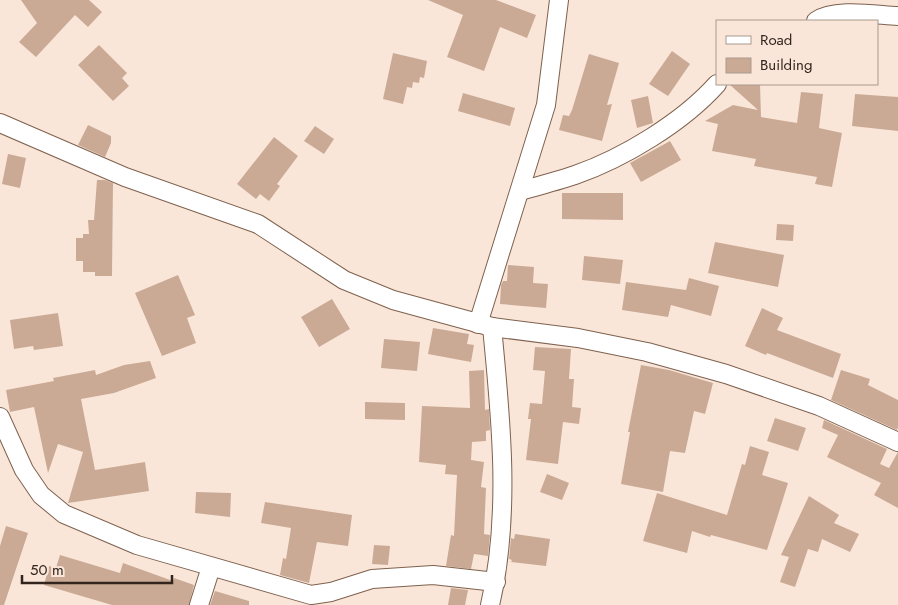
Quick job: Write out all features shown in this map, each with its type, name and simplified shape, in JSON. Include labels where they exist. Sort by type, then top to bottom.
[{"type":"street","points":[[490,605],[496,582],[503,516],[499,398],[485,326],[520,191],[546,105],[559,0]]},
{"type":"street","points":[[817,20],[836,14],[898,16]]},
{"type":"street","points":[[520,191],[576,175],[627,151],[685,116],[716,85]]},
{"type":"street","points":[[0,124],[125,177],[258,224],[344,280],[393,300],[485,326],[578,338],[647,352],[726,374],[819,406],[898,442]]},
{"type":"street","points":[[0,417],[24,470],[41,495],[64,514],[137,545],[311,595],[331,592],[372,579],[433,575],[496,582]]},
{"type":"street","points":[[199,605],[212,567]]},
{"type":"building","points":[[21,0],[89,0],[102,12],[88,27],[75,15],[36,57],[19,42],[37,23]]},
{"type":"building","points":[[428,0],[496,0],[536,15],[527,38],[500,27],[484,71],[447,57],[463,15]]},
{"type":"building","points":[[99,45],[127,73],[122,78],[129,86],[113,101],[78,65]]},
{"type":"building","points":[[672,51],[690,64],[668,96],[649,84]]},
{"type":"building","points":[[393,53],[427,61],[424,78],[420,77],[419,83],[413,82],[412,88],[407,87],[403,104],[383,99]]},
{"type":"building","points":[[589,54],[619,63],[607,105],[612,104],[602,141],[559,130],[563,115],[569,116],[572,110]]},
{"type":"building","points":[[730,85],[760,85],[761,117],[797,123],[801,92],[823,94],[819,128],[842,133],[832,187],[815,184],[817,177],[754,166],[756,159],[712,151],[718,124],[705,121],[733,105],[758,110]]},
{"type":"building","points":[[463,93],[515,108],[510,126],[458,111]]},
{"type":"building","points":[[855,94],[898,97],[898,131],[852,126]]},
{"type":"building","points":[[648,96],[653,123],[637,128],[631,100]]},
{"type":"building","points":[[88,125],[111,136],[111,143],[105,157],[78,145]]},
{"type":"building","points":[[315,126],[334,139],[324,154],[304,141]]},
{"type":"building","points":[[274,137],[298,156],[277,184],[280,186],[269,201],[260,194],[256,199],[237,184]]},
{"type":"building","points":[[670,141],[681,160],[641,182],[630,163]]},
{"type":"building","points":[[8,154],[26,158],[20,188],[2,184]]},
{"type":"building","points":[[97,180],[113,183],[112,276],[95,276],[95,272],[83,272],[83,261],[76,261],[76,238],[83,238],[83,234],[89,234],[88,220],[94,220]]},
{"type":"building","points":[[562,193],[623,193],[623,220],[562,219]]},
{"type":"building","points":[[777,224],[794,225],[793,241],[776,240]]},
{"type":"building","points":[[715,242],[784,255],[778,287],[708,273]]},
{"type":"building","points":[[584,256],[623,260],[620,284],[582,280]]},
{"type":"building","points":[[508,265],[534,267],[533,283],[548,284],[546,308],[500,304],[501,285],[503,281],[507,281]]},
{"type":"building","points":[[178,275],[195,315],[187,318],[196,343],[162,356],[135,293]]},
{"type":"building","points":[[689,278],[719,286],[711,316],[671,305],[668,317],[622,310],[626,282],[686,290]]},
{"type":"building","points":[[332,299],[350,329],[319,347],[301,317]]},
{"type":"building","points":[[762,308],[783,318],[777,330],[841,354],[833,378],[745,346]]},
{"type":"building","points":[[58,313],[63,346],[34,350],[33,346],[14,349],[10,320]]},
{"type":"building","points":[[433,328],[469,334],[467,344],[474,345],[471,362],[428,354]]},
{"type":"building","points":[[384,339],[420,342],[417,371],[381,368]]},
{"type":"building","points":[[535,347],[571,349],[569,379],[574,379],[572,407],[581,408],[579,424],[563,422],[558,464],[526,460],[531,419],[528,419],[530,403],[542,404],[545,371],[533,370]]},
{"type":"building","points":[[150,361],[156,378],[114,393],[81,399],[95,470],[145,462],[149,491],[68,503],[83,452],[58,444],[48,473],[34,407],[10,412],[6,390],[54,381],[53,378],[95,370],[96,375],[124,365]]},
{"type":"building","points":[[641,365],[669,370],[713,383],[705,414],[694,411],[685,453],[670,451],[663,492],[621,484],[630,432],[628,432]]},
{"type":"building","points":[[484,370],[485,410],[489,409],[490,430],[486,431],[486,441],[472,442],[471,460],[484,462],[481,487],[486,488],[484,534],[490,535],[488,556],[474,554],[471,569],[446,566],[451,535],[454,536],[457,475],[445,474],[446,465],[419,462],[422,406],[470,408],[469,371]]},
{"type":"building","points":[[841,370],[870,379],[868,385],[898,400],[897,430],[831,400]]},
{"type":"building","points":[[365,402],[405,403],[405,420],[365,419]]},
{"type":"building","points":[[775,418],[806,428],[798,451],[767,441]]},
{"type":"building","points":[[824,420],[887,449],[880,464],[889,468],[898,452],[898,508],[874,495],[881,483],[827,457],[838,435],[822,428]]},
{"type":"building","points":[[750,446],[769,452],[762,475],[788,483],[767,550],[692,531],[687,553],[643,541],[657,493],[727,515],[742,464],[745,465]]},
{"type":"building","points":[[547,474],[569,483],[562,500],[540,492]]},
{"type":"building","points":[[196,492],[231,493],[230,517],[195,513]]},
{"type":"building","points":[[809,496],[839,515],[834,523],[859,534],[850,552],[822,539],[818,552],[808,549],[795,587],[780,582],[789,557],[781,555]]},
{"type":"building","points":[[265,502],[352,515],[348,546],[317,542],[309,583],[280,575],[283,558],[286,559],[291,528],[261,523]]},
{"type":"building","points":[[6,526],[28,533],[4,605],[0,605],[0,546]]},
{"type":"building","points":[[515,534],[550,539],[546,566],[511,562],[512,560],[509,559],[511,538],[514,539]]},
{"type":"building","points":[[374,545],[390,546],[388,565],[372,564]]},
{"type":"building","points":[[60,555],[120,573],[123,563],[173,581],[174,578],[194,585],[189,605],[112,605],[44,585],[49,566],[56,568]]},
{"type":"building","points":[[451,588],[468,590],[465,605],[448,605]]},
{"type":"building","points":[[215,591],[249,601],[249,605],[210,605]]}]
